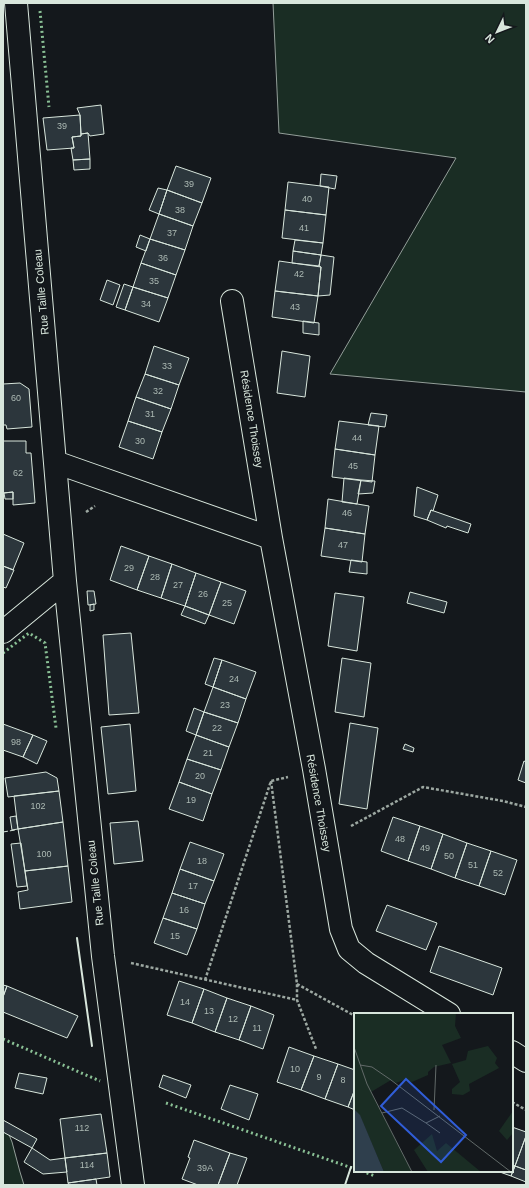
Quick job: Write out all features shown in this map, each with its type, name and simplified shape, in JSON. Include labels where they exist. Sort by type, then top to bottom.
[{"type":"street","name":"Rue Taille Coleau","points":[[16,3],[59,521],[103,956],[133,1185]]},
{"type":"street","name":"Résidence Thoissey","points":[[232,301],[271,538],[314,770],[341,930],[349,949],[366,963],[447,1013]]},
{"type":"street","points":[[55,462],[271,538]]},
{"type":"street","points":[[3,632],[65,581]]},
{"type":"street","points":[[513,1053],[526,1061]]},
{"type":"path","points":[[59,521],[81,516],[97,504]]},
{"type":"path","points":[[271,781],[314,770]]},
{"type":"path","points":[[205,980],[271,781]]},
{"type":"path","points":[[271,781],[297,984],[297,1000],[316,1049]]},
{"type":"path","points":[[326,840],[423,787],[503,801],[526,808]]},
{"type":"path","points":[[103,956],[297,1000]]},
{"type":"path","points":[[297,984],[354,1015]]},
{"type":"path","points":[[513,1103],[526,1110]]},
{"type":"green space","points":[[273,3],[526,3],[526,392],[330,374],[456,158],[279,133]]},
{"type":"green space","points":[[3,1120],[12,1142],[24,1185],[3,1185]]},
{"type":"building","points":[[101,105],[104,134],[90,136],[88,133],[81,134],[80,115],[77,108]]},
{"type":"building","points":[[80,115],[81,136],[72,137],[74,148],[47,150],[43,118]]},
{"type":"building","points":[[88,133],[90,159],[73,160],[71,148],[74,148],[72,137],[81,136],[81,134]]},
{"type":"building","points":[[90,159],[90,169],[74,170],[73,160]]},
{"type":"building","points":[[176,166],[211,178],[202,203],[167,190]]},
{"type":"building","points":[[321,174],[337,176],[335,189],[320,186]]},
{"type":"building","points":[[288,182],[329,187],[326,215],[285,210]]},
{"type":"building","points":[[158,188],[167,190],[159,214],[149,210]]},
{"type":"building","points":[[167,190],[202,203],[193,226],[159,214]]},
{"type":"building","points":[[285,210],[326,215],[323,243],[282,238]]},
{"type":"building","points":[[159,214],[193,226],[185,250],[150,239]]},
{"type":"building","points":[[140,235],[150,239],[146,251],[136,247]]},
{"type":"building","points":[[150,239],[185,250],[176,275],[141,263]]},
{"type":"building","points":[[295,240],[323,243],[321,255],[293,251]]},
{"type":"building","points":[[293,251],[321,255],[319,266],[292,263]]},
{"type":"building","points":[[321,255],[334,257],[330,295],[318,296],[321,267],[319,266]]},
{"type":"building","points":[[279,261],[321,267],[318,296],[275,291]]},
{"type":"building","points":[[141,263],[176,275],[168,298],[133,287]]},
{"type":"building","points":[[107,280],[120,285],[113,305],[100,300]]},
{"type":"building","points":[[124,284],[133,287],[125,310],[116,307]]},
{"type":"building","points":[[133,287],[168,298],[159,322],[125,310]]},
{"type":"building","points":[[275,291],[318,296],[314,323],[272,317]]},
{"type":"building","points":[[303,321],[319,323],[319,335],[303,333]]},
{"type":"building","points":[[154,346],[189,358],[179,385],[145,374]]},
{"type":"building","points":[[282,351],[310,356],[305,397],[277,393]]},
{"type":"building","points":[[145,374],[179,385],[171,409],[136,397]]},
{"type":"building","points":[[20,383],[29,389],[32,427],[7,429],[6,425],[3,425],[3,384]]},
{"type":"building","points":[[136,397],[171,409],[162,432],[128,421]]},
{"type":"building","points":[[371,413],[387,415],[385,427],[368,425]]},
{"type":"building","points":[[128,421],[162,432],[153,459],[119,447]]},
{"type":"building","points":[[339,421],[379,426],[375,455],[335,449]]},
{"type":"building","points":[[3,441],[26,441],[26,453],[31,453],[35,503],[13,505],[13,492],[3,493]]},
{"type":"building","points":[[335,449],[375,455],[372,482],[332,477]]},
{"type":"building","points":[[344,478],[361,480],[357,504],[342,502]]},
{"type":"building","points":[[361,480],[375,481],[373,493],[358,494]]},
{"type":"building","points":[[417,487],[438,495],[433,511],[431,510],[427,520],[414,516]]},
{"type":"building","points":[[13,492],[13,499],[5,499],[4,493]]},
{"type":"building","points":[[328,499],[369,506],[365,534],[325,528]]},
{"type":"building","points":[[431,510],[471,524],[468,533],[447,526],[446,528],[427,520]]},
{"type":"building","points":[[325,528],[365,534],[362,562],[321,556]]},
{"type":"building","points":[[3,534],[24,543],[13,570],[3,566]]},
{"type":"building","points":[[121,546],[149,556],[137,590],[110,580]]},
{"type":"building","points":[[149,556],[172,564],[161,598],[137,590]]},
{"type":"building","points":[[351,560],[367,562],[367,574],[349,572]]},
{"type":"building","points":[[172,564],[196,573],[185,606],[161,598]]},
{"type":"building","points":[[3,566],[14,570],[6,588],[3,587]]},
{"type":"building","points":[[196,573],[221,582],[209,615],[185,606]]},
{"type":"building","points":[[221,582],[246,591],[234,624],[209,615]]},
{"type":"building","points":[[87,591],[94,591],[96,604],[88,605]]},
{"type":"building","points":[[410,592],[447,602],[444,613],[407,603]]},
{"type":"building","points":[[335,593],[364,597],[357,651],[328,646]]},
{"type":"building","points":[[94,604],[94,610],[90,611],[90,605]]},
{"type":"building","points":[[185,606],[209,615],[205,624],[181,615]]},
{"type":"building","points":[[131,633],[139,713],[109,715],[103,635]]},
{"type":"building","points":[[214,658],[222,660],[213,687],[205,684]]},
{"type":"building","points":[[342,658],[371,663],[364,717],[335,712]]},
{"type":"building","points":[[222,660],[256,672],[246,699],[213,687]]},
{"type":"building","points":[[213,687],[246,699],[238,723],[204,712]]},
{"type":"building","points":[[194,708],[204,712],[196,735],[186,731]]},
{"type":"building","points":[[204,712],[238,723],[229,747],[196,735]]},
{"type":"building","points":[[350,723],[378,728],[367,809],[339,804]]},
{"type":"building","points":[[3,724],[33,735],[23,757],[3,750]]},
{"type":"building","points":[[130,724],[136,791],[108,794],[101,727]]},
{"type":"building","points":[[33,735],[47,741],[37,764],[23,757]]},
{"type":"building","points":[[196,735],[229,747],[221,770],[187,759]]},
{"type":"building","points":[[405,744],[414,748],[413,752],[403,749]]},
{"type":"building","points":[[187,759],[221,770],[212,794],[179,782]]},
{"type":"building","points":[[524,761],[526,762],[526,783],[518,780]]},
{"type":"building","points":[[46,772],[57,778],[59,791],[8,797],[5,778]]},
{"type":"building","points":[[179,782],[212,794],[203,821],[169,809]]},
{"type":"building","points":[[59,791],[63,822],[18,829],[14,796]]},
{"type":"building","points":[[16,816],[18,829],[12,830],[10,817]]},
{"type":"building","points":[[393,817],[420,826],[408,861],[381,851]]},
{"type":"building","points":[[138,821],[143,861],[114,864],[110,823]]},
{"type":"building","points":[[63,822],[68,866],[25,871],[18,829]]},
{"type":"building","points":[[420,826],[443,834],[431,869],[408,861]]},
{"type":"building","points":[[443,834],[467,843],[455,878],[431,869]]},
{"type":"building","points":[[190,842],[224,854],[214,881],[180,869]]},
{"type":"building","points":[[21,843],[27,886],[17,887],[11,844]]},
{"type":"building","points":[[467,843],[491,851],[479,886],[455,878]]},
{"type":"building","points":[[491,851],[517,860],[505,895],[479,886]]},
{"type":"building","points":[[68,866],[72,902],[20,909],[18,892],[28,890],[25,871]]},
{"type":"building","points":[[180,869],[214,881],[205,904],[172,893]]},
{"type":"building","points":[[172,893],[205,904],[197,929],[163,918]]},
{"type":"building","points":[[387,905],[437,923],[426,950],[376,931]]},
{"type":"building","points":[[163,918],[197,929],[187,955],[154,943]]},
{"type":"building","points":[[439,946],[502,968],[493,995],[430,972]]},
{"type":"building","points":[[179,981],[204,989],[192,1023],[167,1015]]},
{"type":"building","points":[[3,985],[7,986],[3,997]]},
{"type":"building","points":[[7,986],[78,1016],[67,1038],[3,1012],[3,997]]},
{"type":"building","points":[[204,989],[227,998],[215,1032],[192,1023]]},
{"type":"building","points":[[227,998],[251,1006],[239,1040],[215,1032]]},
{"type":"building","points":[[251,1006],[274,1015],[263,1049],[239,1040]]},
{"type":"building","points":[[289,1047],[314,1056],[301,1090],[277,1082]]},
{"type":"building","points":[[314,1056],[338,1064],[325,1099],[301,1090]]},
{"type":"building","points":[[338,1064],[354,1070],[354,1092],[348,1107],[325,1099]]},
{"type":"building","points":[[19,1073],[47,1078],[43,1094],[15,1088]]},
{"type":"building","points":[[163,1075],[191,1085],[186,1098],[159,1087]]},
{"type":"building","points":[[230,1085],[258,1094],[249,1120],[221,1109]]},
{"type":"building","points":[[354,1092],[354,1110],[348,1107]]},
{"type":"building","points":[[101,1114],[107,1153],[65,1158],[60,1119]]},
{"type":"building","points":[[3,1120],[37,1139],[32,1148],[3,1132]]},
{"type":"building","points":[[513,1127],[526,1132],[526,1136],[515,1166],[513,1165]]},
{"type":"building","points":[[526,1136],[526,1170],[515,1166]]},
{"type":"building","points":[[194,1140],[230,1153],[218,1185],[198,1185],[182,1179],[190,1158],[188,1157]]},
{"type":"building","points":[[32,1148],[50,1160],[65,1158],[67,1172],[43,1174],[24,1162]]},
{"type":"building","points":[[107,1153],[110,1177],[68,1183],[65,1158]]},
{"type":"building","points":[[230,1153],[247,1158],[237,1185],[218,1185]]},
{"type":"building","points":[[515,1166],[526,1170],[526,1182],[511,1176]]},
{"type":"building","points":[[500,1172],[513,1172],[511,1176]]},
{"type":"building","points":[[96,1179],[97,1185],[69,1185],[68,1183]]},
{"type":"hedge","points":[[40,11],[49,107]]},
{"type":"hedge","points":[[3,653],[29,633],[45,643],[56,728]]},
{"type":"hedge","points":[[3,1039],[100,1081]]},
{"type":"hedge","points":[[166,1103],[354,1169]]},
{"type":"hedge","points":[[365,1172],[375,1176]]},
{"type":"fence","points":[[3,832],[15,830]]},
{"type":"wall","points":[[77,938],[92,1046]]},
{"type":"wall","points":[[345,1185],[351,1167]]}]
